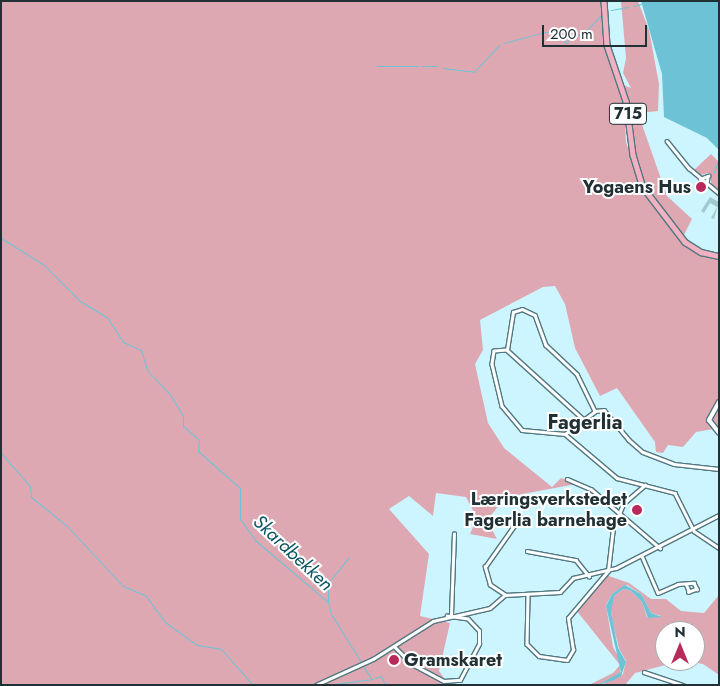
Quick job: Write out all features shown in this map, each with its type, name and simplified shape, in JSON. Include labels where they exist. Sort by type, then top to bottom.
[{"type":"main road","name":"715","points":[[604,1],[606,40],[626,101],[633,155],[644,187],[685,242],[701,252],[719,256]]},
{"type":"street","points":[[667,140],[700,179],[719,193]]},
{"type":"street","points":[[700,179],[708,176],[707,185]]},
{"type":"street","points":[[507,350],[513,312],[522,310],[535,315],[546,345],[577,374],[594,410]]},
{"type":"street","points":[[583,418],[507,350],[496,349],[491,359],[505,412],[524,432],[565,434],[614,477],[666,488],[677,495],[693,530],[719,548]]},
{"type":"street","points":[[719,402],[709,420],[719,433]]},
{"type":"street","points":[[565,434],[594,410],[608,411],[629,440],[652,456],[683,466],[719,469]]},
{"type":"street","points":[[567,479],[591,490],[660,548]]},
{"type":"street","points":[[528,596],[527,644],[539,656],[565,661],[573,650],[568,618],[608,571],[618,513],[628,498],[645,485]]},
{"type":"street","points":[[516,523],[485,567],[490,585],[505,595],[528,596],[560,592],[573,578],[608,571],[660,548],[719,515]]},
{"type":"street","points":[[449,615],[454,534]]},
{"type":"street","points":[[527,551],[576,560],[589,576]]},
{"type":"street","points":[[642,556],[658,593],[676,584],[686,585],[694,583],[696,589],[689,592],[686,585]]},
{"type":"street","points":[[316,685],[394,646],[421,627],[449,615],[490,608],[505,595]]},
{"type":"street","points":[[394,646],[412,664],[444,681],[460,680],[479,644],[479,631],[468,619],[449,615]]},
{"type":"street","points":[[644,672],[683,685]]},
{"type":"shaded area","points":[[1,1],[602,1],[606,48],[624,102],[626,142],[639,181],[685,246],[719,258],[719,428],[696,432],[683,447],[668,445],[663,453],[656,452],[655,442],[617,388],[600,396],[575,348],[565,304],[555,286],[543,287],[480,320],[483,350],[475,364],[488,423],[504,448],[552,487],[561,478],[576,484],[506,497],[487,520],[497,539],[470,534],[477,518],[466,497],[436,493],[433,516],[409,496],[389,509],[429,554],[420,616],[450,623],[439,671],[449,685],[1,685]]},
{"type":"shaded area","points":[[621,1],[638,1],[649,30],[659,84],[658,111],[638,113],[667,196],[692,219],[683,237],[648,190],[636,161],[623,85],[631,88],[623,73],[626,58]]},
{"type":"shaded area","points":[[711,154],[719,162],[719,190],[712,186],[709,173],[700,175],[694,170]]},
{"type":"shaded area","points":[[606,575],[629,583],[651,599],[666,599],[681,611],[704,613],[719,595],[719,675],[705,665],[705,621],[655,621],[655,668],[635,673],[625,685],[601,685],[623,674],[626,661],[619,649],[612,619],[610,603],[614,596],[623,589],[630,590],[642,602],[647,617],[661,616],[651,613],[641,594],[627,585],[612,594],[606,605],[613,647],[622,663],[620,673],[598,685],[575,685],[591,684],[613,673],[620,665],[576,610]]},
{"type":"water","points":[[641,1],[719,1],[719,150],[707,138],[664,117],[662,74]]},
{"type":"water","points":[[625,585],[641,594],[651,613],[662,617],[648,618],[642,602],[630,590],[623,589],[614,596],[611,612],[618,648],[626,662],[621,676],[598,685],[621,672],[606,606],[612,594]]},
{"type":"building","points":[[710,197],[719,202],[714,219],[711,218],[717,207],[710,203],[704,213],[701,211]]},
{"type":"waterway","points":[[633,6],[641,4]]},
{"type":"waterway","points":[[611,10],[628,7]]},
{"type":"waterway","points":[[504,43],[545,32],[554,33],[566,43],[573,35],[582,35],[601,15]]},
{"type":"waterway","points":[[443,68],[474,72],[499,45]]},
{"type":"waterway","points":[[377,66],[418,66]]},
{"type":"waterway","points":[[422,66],[437,66]]},
{"type":"waterway","points":[[713,174],[719,158]]},
{"type":"waterway","name":"Skardbekken","points":[[1,238],[44,265],[80,301],[107,317],[123,342],[141,350],[147,370],[171,396],[183,416],[183,426],[199,440],[198,451],[240,488],[240,519],[256,541],[328,602],[331,614],[361,662]]},
{"type":"waterway","points":[[1,453],[30,486],[31,497],[67,526],[123,586],[146,596],[165,622],[197,645],[221,649],[253,685]]},
{"type":"waterway","points":[[328,601],[328,583],[349,557]]},
{"type":"waterway","points":[[363,666],[371,678]]},
{"type":"waterway","points":[[375,678],[381,676],[385,685]]},
{"type":"waterway","points":[[326,685],[373,679]]},
{"type":"place","name":"Yogaens Hus","points":[[701,187]]},
{"type":"place","name":"Læringsverkstedet Fagerlia barnehage","points":[[637,510]]},
{"type":"place","name":"Gramskaret","points":[[394,660]]},
{"type":"district","name":"Fagerlia","points":[[585,422]]}]
